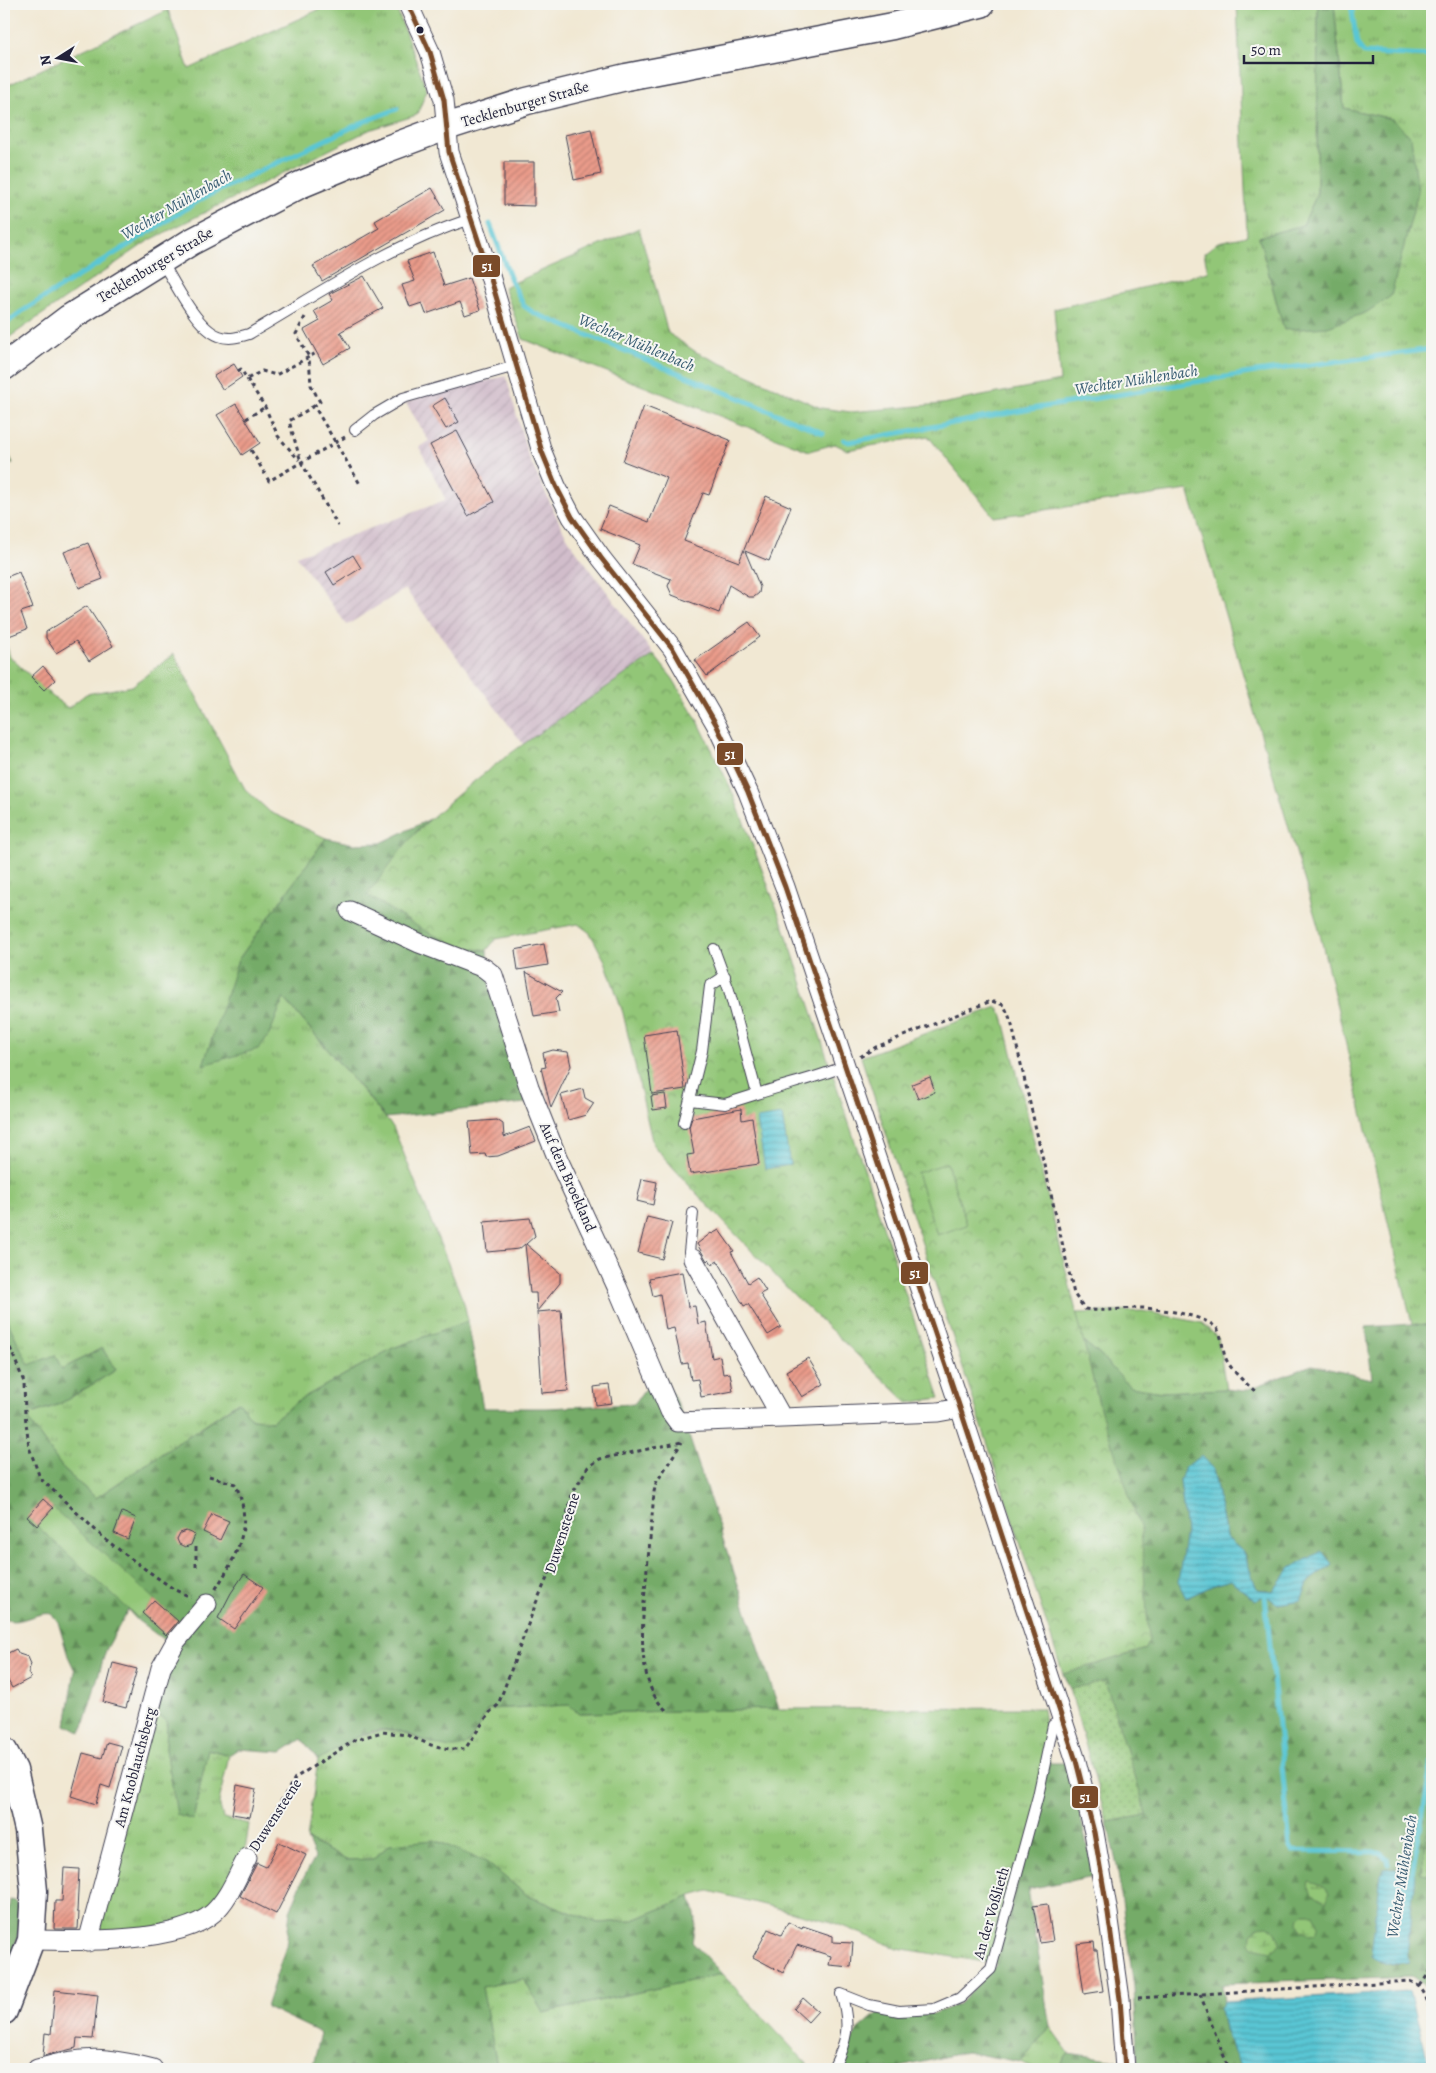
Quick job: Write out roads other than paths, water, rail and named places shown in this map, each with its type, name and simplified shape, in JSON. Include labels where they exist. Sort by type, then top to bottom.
[{"type":"main road","name":"Tecklenburger Straße","points":[[4,367],[69,318],[160,260],[230,221],[300,185],[446,127],[527,101],[626,77],[893,26],[981,4]]},
{"type":"main road","points":[[4,1751],[14,1770],[28,1830],[34,1891],[30,1940],[4,2011]]},
{"type":"street","points":[[408,4],[432,60],[444,100],[449,152],[490,276],[515,366],[542,452],[556,486],[572,517],[601,558],[673,649],[716,724],[748,792],[785,887],[1076,1761],[1094,1832],[1108,1913],[1120,1999],[1125,2069]]},
{"type":"street","name":"Auf dem Broekland","points":[[350,911],[419,943],[484,968],[493,975],[529,1087],[557,1157],[674,1419],[685,1423],[938,1412],[960,1408]]},
{"type":"street","points":[[693,1259],[782,1418]]},
{"type":"street","name":"Am Knoblauchsberg","points":[[88,1942],[161,1668],[176,1642],[207,1604]]},
{"type":"street","name":"Duwensteene","points":[[30,1940],[88,1942],[173,1932],[194,1925],[213,1914],[225,1900],[247,1858]]},
{"type":"street","points":[[37,2069],[58,2063],[90,2058],[118,2060],[153,2069]]},
{"type":"lane","points":[[160,260],[195,317],[206,329],[219,336],[234,338],[249,334],[394,250],[446,227],[471,219]]},
{"type":"lane","points":[[355,430],[374,415],[403,398],[515,366]]},
{"type":"lane","points":[[714,949],[725,976],[758,1094]]},
{"type":"lane","points":[[684,1123],[702,1051],[710,986],[725,976]]},
{"type":"lane","points":[[690,1100],[725,1104],[791,1083],[828,1074],[845,1066]]},
{"type":"lane","points":[[693,1212],[689,1252],[693,1259]]},
{"type":"lane","name":"An der Voßlieth","points":[[833,2069],[846,2043],[846,2009],[841,1994],[869,2005],[899,2011],[934,2009],[960,1998],[991,1969],[1038,1796],[1053,1725],[1062,1719]]},
{"type":"water","points":[[782,1115],[790,1165],[765,1169],[757,1119]]},
{"type":"water","points":[[1202,1456],[1213,1468],[1226,1537],[1243,1552],[1257,1589],[1273,1591],[1291,1568],[1322,1551],[1332,1564],[1309,1581],[1301,1600],[1278,1604],[1265,1595],[1255,1601],[1231,1580],[1216,1584],[1186,1598],[1178,1582],[1186,1532],[1180,1480],[1185,1467]]},
{"type":"water","points":[[1395,1868],[1404,1874],[1415,1873],[1407,1955],[1409,1963],[1399,1964],[1389,1963],[1371,1955],[1381,1875],[1384,1869]]},
{"type":"water","points":[[1410,1991],[1430,2069],[1241,2069],[1223,2024],[1220,2008],[1224,2002]]},
{"type":"waterway","points":[[1351,4],[1357,44],[1364,53],[1432,56]]},
{"type":"waterway","name":"Wechter Mühlenbach","points":[[4,325],[21,312],[205,197],[363,122],[397,109]]},
{"type":"waterway","name":"Wechter Mühlenbach","points":[[490,224],[511,280],[524,306],[534,313],[823,433]]},
{"type":"waterway","name":"Wechter Mühlenbach","points":[[844,440],[849,442],[1037,408],[1256,372],[1432,349]]},
{"type":"waterway","points":[[1265,1595],[1290,1846],[1293,1851],[1379,1852],[1388,1859],[1389,1864]]},
{"type":"waterway","name":"Wechter Mühlenbach","points":[[1411,1878],[1432,1763]]}]
